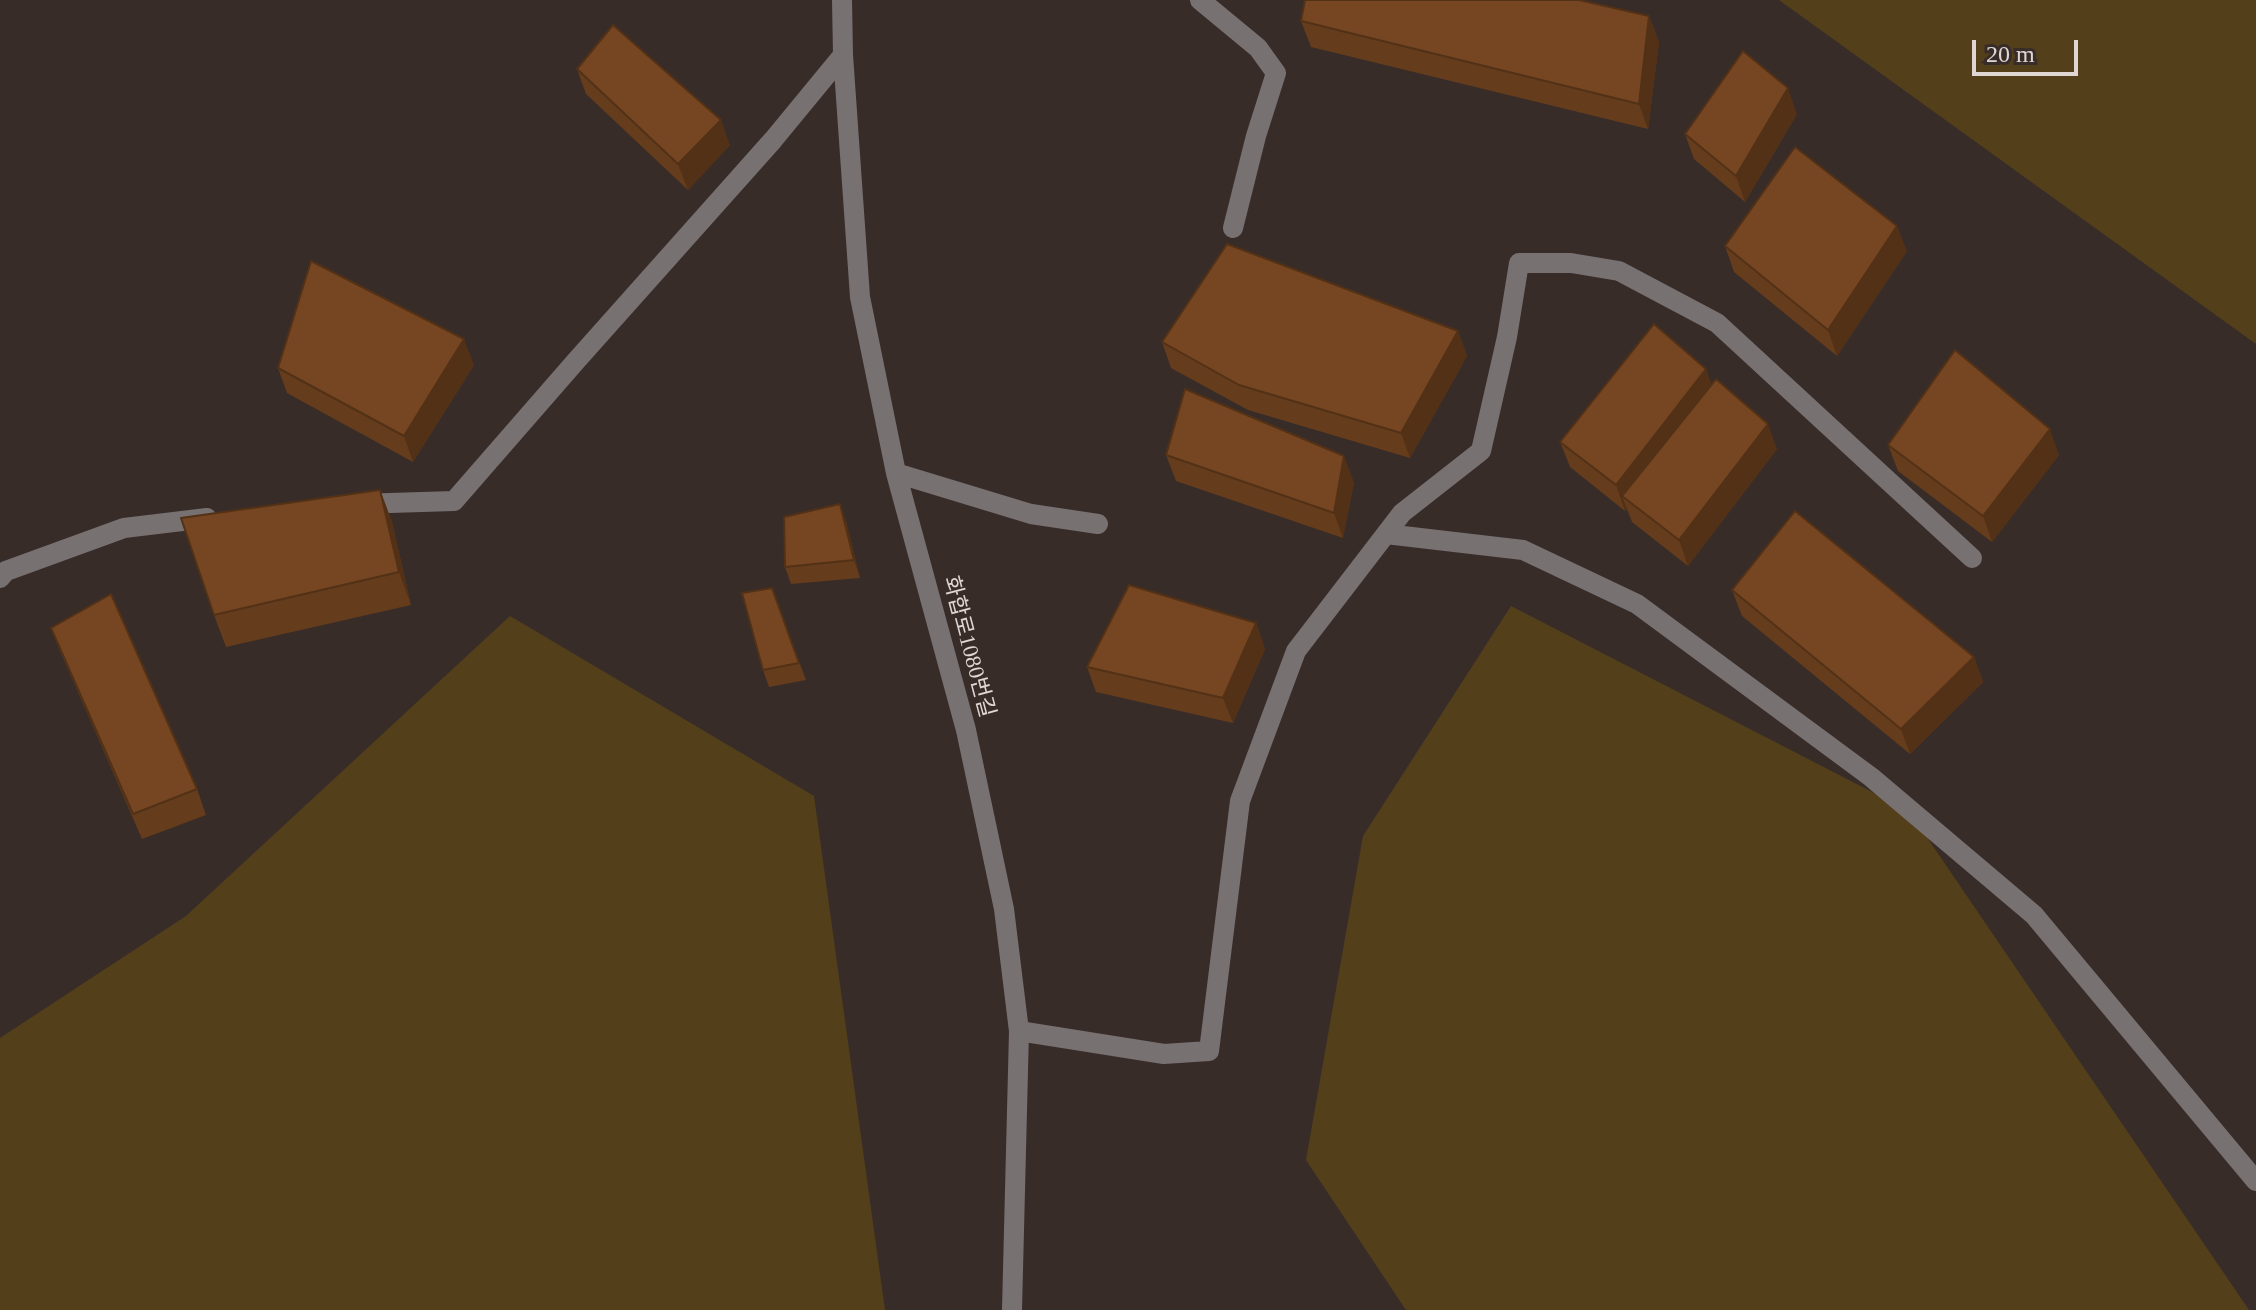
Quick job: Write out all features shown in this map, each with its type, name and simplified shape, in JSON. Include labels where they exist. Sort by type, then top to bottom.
[{"type":"street","name":"화합로1080번길","points":[[842,0],[860,297],[896,473],[966,730],[1004,909],[1019,1031],[1012,1310]]},
{"type":"street","points":[[1200,0],[1258,48],[1276,73],[1256,136],[1233,228]]},
{"type":"street","points":[[344,504],[454,501],[773,140],[843,55]]},
{"type":"street","points":[[1019,1031],[1164,1054],[1209,1051],[1240,801],[1296,651],[1402,513],[1481,451],[1507,337],[1519,263],[1571,263],[1619,271],[1717,323],[1972,558]]},
{"type":"street","points":[[896,473],[1031,514],[1098,524]]},
{"type":"street","points":[[0,578],[6,571],[124,528],[234,515]]},
{"type":"street","points":[[1386,534],[1523,550],[1637,604],[1871,777],[2034,915],[2256,1181]]},
{"type":"shaded area","points":[[1779,0],[2256,0],[2256,344]]},
{"type":"shaded area","points":[[1511,606],[1909,811],[2249,1310],[1406,1310],[1306,1160],[1363,836]]},
{"type":"shaded area","points":[[510,616],[814,796],[885,1310],[0,1310],[0,1038],[186,916]]},
{"type":"building","points":[[1305,0],[1579,0],[1649,16],[1639,104],[1301,21]]},
{"type":"building","points":[[613,25],[721,120],[678,164],[577,69]]},
{"type":"building","points":[[1743,51],[1788,88],[1736,176],[1685,134]]},
{"type":"building","points":[[1795,147],[1897,226],[1828,330],[1725,246]]},
{"type":"building","points":[[1227,244],[1458,331],[1401,433],[1239,385],[1162,342]]},
{"type":"building","points":[[311,261],[464,339],[404,436],[278,368]]},
{"type":"building","points":[[1654,324],[1706,369],[1616,485],[1560,442]]},
{"type":"building","points":[[1955,350],[2050,429],[1983,516],[1888,445]]},
{"type":"building","points":[[1716,379],[1768,424],[1679,540],[1622,496]]},
{"type":"building","points":[[1185,389],[1344,456],[1334,513],[1166,455]]},
{"type":"building","points":[[380,490],[399,572],[214,615],[181,518]]},
{"type":"building","points":[[840,504],[854,560],[785,567],[784,517]]},
{"type":"building","points":[[1795,511],[1974,657],[1901,729],[1732,590]]},
{"type":"building","points":[[1129,585],[1256,623],[1223,698],[1087,667]]},
{"type":"building","points":[[772,588],[799,663],[763,670],[742,593]]},
{"type":"building","points":[[111,594],[197,789],[133,814],[51,628]]}]
